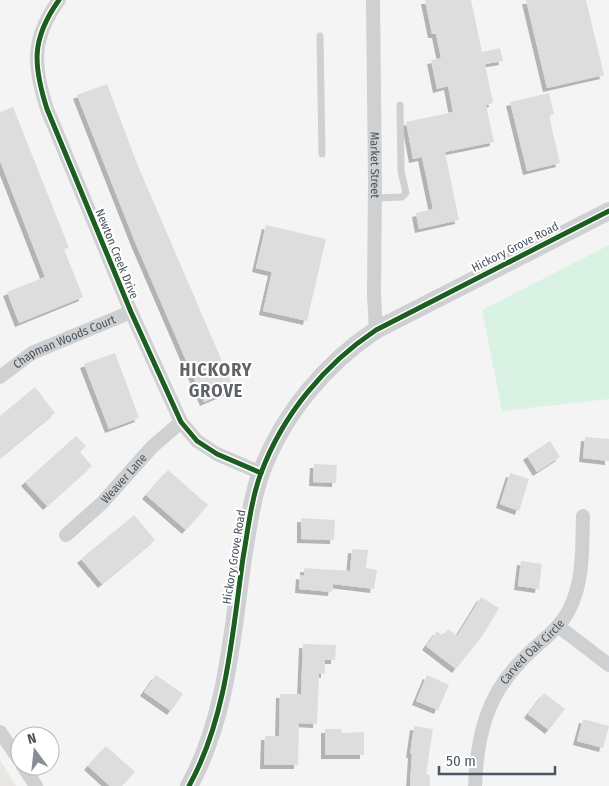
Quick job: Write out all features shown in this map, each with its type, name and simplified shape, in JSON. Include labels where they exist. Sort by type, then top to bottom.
[{"type":"street","name":"Newton Creek Drive","points":[[59,0],[48,16],[41,34],[36,57],[37,75],[47,109],[131,312],[181,422],[198,441],[217,454],[261,473]]},
{"type":"street","name":"Market Street","points":[[373,0],[374,295],[376,330]]},
{"type":"street","name":"Hickory Grove Road","points":[[189,786],[205,753],[220,705],[248,525],[261,473],[284,427],[305,395],[348,350],[376,330],[609,211]]},
{"type":"street","name":"Chapman Woods Court","points":[[0,377],[32,353],[131,312]]},
{"type":"street","name":"Weaver Lane","points":[[66,535],[102,503],[152,447],[181,422]]},
{"type":"street","name":"Carved Oak Circle","points":[[476,786],[481,732],[490,707],[504,682],[516,667],[558,626],[570,608],[578,589],[581,571],[583,516]]},
{"type":"street","points":[[558,626],[609,665]]},
{"type":"street","points":[[0,732],[10,746]]},
{"type":"lane","points":[[320,36],[322,154]]},
{"type":"lane","points":[[375,198],[402,197],[406,194],[401,172],[400,104]]},
{"type":"shaded area","points":[[0,760],[16,786],[0,786]]},
{"type":"green space","points":[[609,245],[609,399],[502,411],[482,310]]},
{"type":"building","points":[[425,0],[471,0],[482,52],[500,48],[503,61],[485,64],[493,103],[486,105],[494,142],[445,152],[459,220],[419,229],[416,213],[433,209],[422,157],[413,159],[406,122],[453,112],[448,86],[437,89],[431,60],[441,58],[436,34],[432,34]]},
{"type":"building","points":[[526,0],[586,0],[604,75],[547,88]]},
{"type":"building","points":[[107,84],[138,166],[234,389],[204,402],[135,242],[77,95]]},
{"type":"building","points":[[549,93],[554,114],[549,116],[560,163],[527,171],[510,102]]},
{"type":"building","points":[[13,107],[69,248],[64,249],[83,297],[19,323],[7,292],[45,277],[0,161],[0,112]]},
{"type":"building","points":[[266,225],[326,239],[307,321],[263,311],[272,272],[256,268]]},
{"type":"building","points":[[115,353],[139,418],[109,429],[84,364]]},
{"type":"building","points":[[35,387],[55,413],[0,458],[0,416]]},
{"type":"building","points":[[76,436],[86,446],[80,452],[92,466],[47,506],[25,482]]},
{"type":"building","points":[[585,437],[609,439],[609,461],[583,458]]},
{"type":"building","points":[[550,441],[560,457],[537,472],[527,456]]},
{"type":"building","points":[[314,464],[337,465],[336,483],[313,482]]},
{"type":"building","points":[[168,470],[208,505],[186,530],[146,495]]},
{"type":"building","points":[[510,473],[529,479],[519,511],[500,504]]},
{"type":"building","points":[[134,515],[155,540],[102,584],[81,559]]},
{"type":"building","points":[[301,518],[335,520],[334,540],[301,539]]},
{"type":"building","points":[[352,549],[368,550],[366,568],[377,570],[374,589],[333,584],[332,592],[299,589],[300,575],[304,576],[304,568],[350,571]]},
{"type":"building","points":[[521,561],[542,564],[539,589],[518,586]]},
{"type":"building","points":[[481,597],[499,608],[483,635],[456,669],[426,646],[437,631],[443,636],[448,629],[457,636]]},
{"type":"building","points":[[303,644],[336,645],[335,660],[325,660],[325,674],[319,673],[317,724],[299,723],[298,765],[264,765],[265,736],[279,736],[280,694],[301,694]]},
{"type":"building","points":[[156,675],[183,694],[171,711],[144,692]]},
{"type":"building","points":[[427,675],[449,685],[438,710],[416,701]]},
{"type":"building","points":[[544,693],[565,709],[549,730],[528,714]]},
{"type":"building","points":[[583,719],[609,726],[603,748],[577,741]]},
{"type":"building","points":[[414,726],[433,729],[426,774],[430,775],[430,786],[410,786],[412,754],[410,754]]},
{"type":"building","points":[[325,729],[341,729],[342,733],[364,732],[364,755],[325,755]]},
{"type":"building","points":[[106,746],[135,772],[122,786],[110,786],[88,766]]},
{"type":"cycle path","points":[[59,0],[43,27],[39,40],[37,65],[42,93],[131,312],[181,422],[197,441],[217,454],[261,473]]},
{"type":"cycle path","points":[[189,786],[202,760],[220,704],[231,646],[252,504],[270,451],[294,411],[308,392],[340,358],[376,330],[609,211]]},
{"type":"district","name":"HICKORY GROVE","points":[[216,380]]}]
